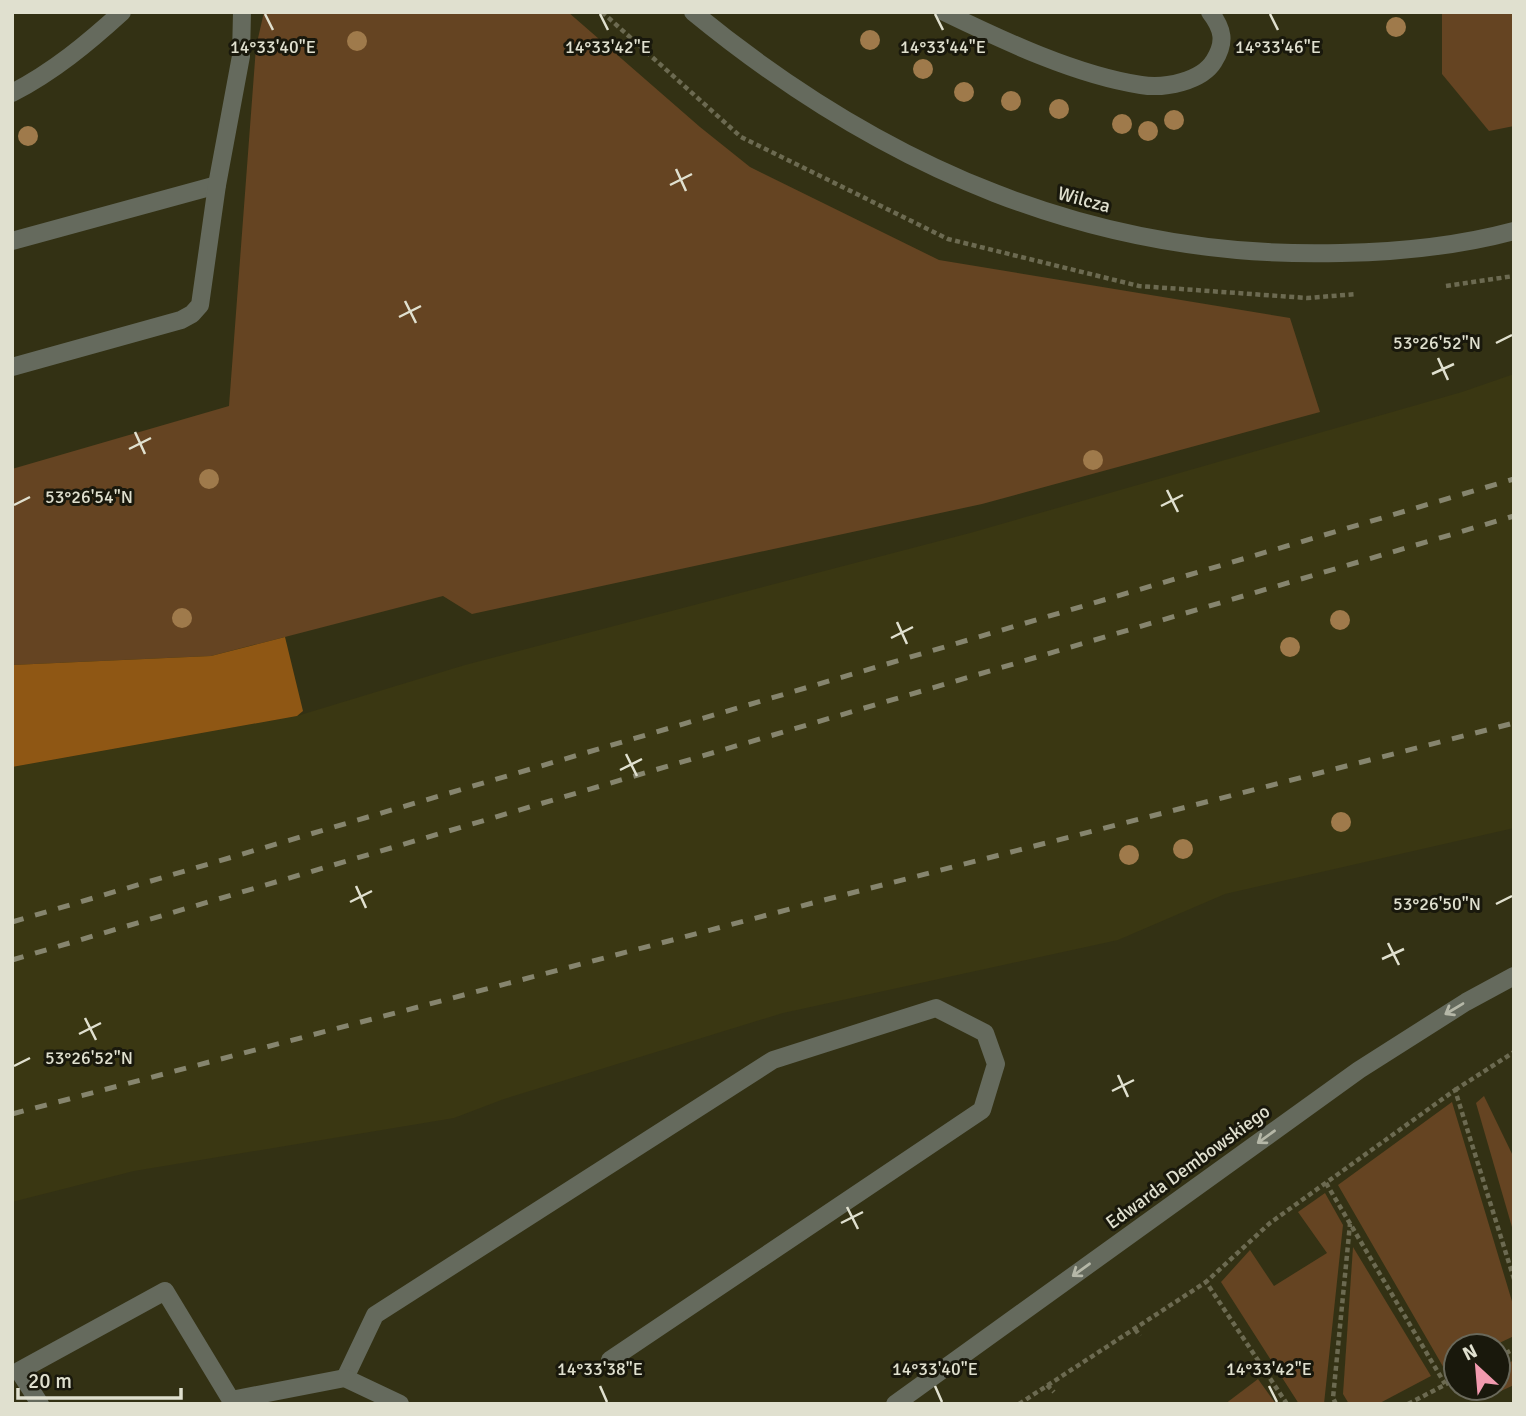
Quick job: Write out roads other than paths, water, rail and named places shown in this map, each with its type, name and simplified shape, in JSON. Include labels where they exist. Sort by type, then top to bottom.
[{"type":"street","points":[[12,93],[36,81],[65,60],[122,12]]},
{"type":"street","points":[[12,367],[181,320],[192,314],[200,305],[217,185],[241,57],[242,12]]},
{"type":"street","name":"Wilcza","points":[[693,12],[739,50],[793,88],[853,126],[918,161],[980,188],[1045,211],[1143,238],[1229,251],[1318,254],[1422,248],[1486,239],[1514,231]]},
{"type":"street","points":[[944,12],[999,39],[1073,68],[1143,86],[1181,83],[1209,70],[1222,48],[1220,25],[1210,12]]},
{"type":"street","points":[[12,241],[217,185]]},
{"type":"street","name":"Edwarda Dembowskiego","points":[[895,1404],[1359,1070],[1466,1002],[1514,976]]},
{"type":"street","points":[[345,1378],[375,1315],[774,1060],[936,1008],[985,1033],[996,1064],[982,1110],[610,1360]]},
{"type":"street","points":[[40,1404],[19,1371],[165,1291],[231,1400],[345,1378],[400,1404]]},
{"type":"railway","points":[[12,922],[1514,479]]},
{"type":"railway","points":[[12,960],[1514,516]]},
{"type":"railway","points":[[12,1114],[828,899],[1514,723]]}]
